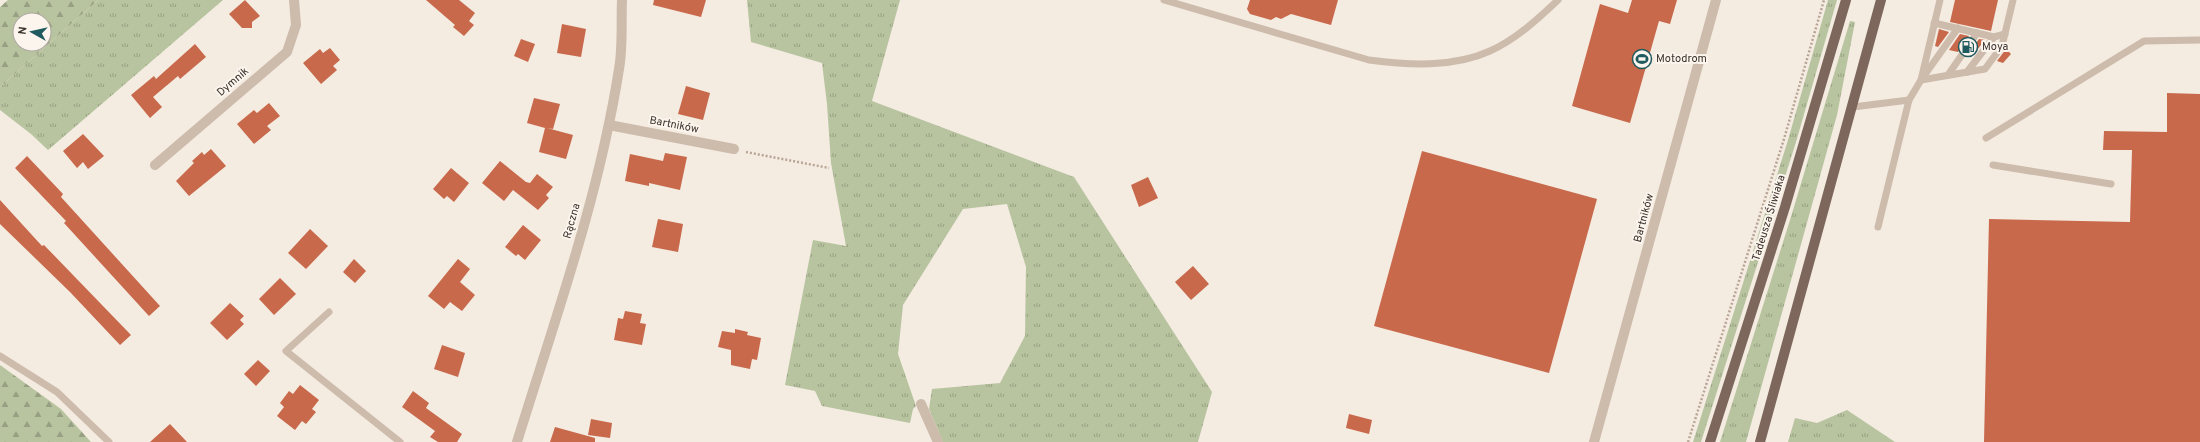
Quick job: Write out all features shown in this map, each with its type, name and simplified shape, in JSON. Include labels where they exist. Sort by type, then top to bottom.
[{"type":"main road","name":"Tadeusza Śliwiaka","points":[[1710,442],[1785,207],[1846,0]]},
{"type":"main road","points":[[1760,442],[1853,107],[1881,0]]},
{"type":"street","name":"Dymnik","points":[[155,165],[287,52],[296,25],[294,0]]},
{"type":"street","name":"Rączna","points":[[516,442],[587,214],[609,124],[619,68],[622,0]]},
{"type":"street","name":"Bartników","points":[[1594,442],[1716,0]]},
{"type":"street","name":"Bartników","points":[[609,124],[734,149]]},
{"type":"street","points":[[922,404],[938,442]]},
{"type":"lane","points":[[1164,0],[1369,60],[1400,64],[1456,61],[1490,52],[1527,27],[1558,0]]},
{"type":"lane","points":[[1920,80],[1940,0]]},
{"type":"lane","points":[[1920,80],[1985,69],[2002,46],[2013,0]]},
{"type":"lane","points":[[1934,23],[1994,36],[2005,34]]},
{"type":"lane","points":[[1878,227],[1909,100],[1920,80],[1958,28]]},
{"type":"lane","points":[[1948,76],[1978,33]]},
{"type":"lane","points":[[1967,72],[1994,36]]},
{"type":"lane","points":[[1986,138],[2144,41],[2200,40]]},
{"type":"lane","points":[[1853,107],[1909,100]]},
{"type":"lane","points":[[1993,165],[2111,184]]},
{"type":"lane","points":[[329,312],[286,351],[400,442]]},
{"type":"lane","points":[[0,356],[57,392],[109,442]]},
{"type":"path","points":[[1688,442],[1784,139],[1824,0]]},
{"type":"path","points":[[734,149],[829,168]]},
{"type":"green space","points":[[8,0],[98,0],[52,41],[52,12],[12,12],[12,52],[39,52],[0,87],[0,7]]},
{"type":"green space","points":[[98,0],[223,0],[48,150],[31,134],[0,110],[0,87],[39,52],[52,52],[52,41]]},
{"type":"green space","points":[[747,0],[900,0],[872,101],[1074,177],[1212,392],[1198,442],[943,442],[929,409],[932,389],[1000,383],[1025,336],[1026,267],[1007,204],[963,209],[903,305],[898,354],[916,406],[913,409],[910,423],[822,406],[815,391],[785,385],[813,240],[846,246],[831,163],[827,104],[822,63],[751,42]]},
{"type":"green space","points":[[1828,0],[1837,0],[1796,142],[1701,442],[1693,442],[1788,140]]},
{"type":"green space","points":[[1850,21],[1855,22],[1837,115],[1746,442],[1720,442],[1790,220]]},
{"type":"green space","points":[[0,365],[61,409],[91,442],[0,442]]},
{"type":"green space","points":[[1847,410],[1895,442],[1788,442],[1795,418],[1817,423]]},
{"type":"building","points":[[245,0],[260,16],[252,22],[252,28],[242,28],[229,14]]},
{"type":"building","points":[[426,0],[459,0],[475,13],[469,21],[474,25],[464,36],[453,27],[455,25]]},
{"type":"building","points":[[654,0],[706,0],[701,17],[653,5]]},
{"type":"building","points":[[1250,0],[1338,0],[1331,25],[1291,14],[1281,19],[1276,17],[1271,20],[1250,14],[1247,9]]},
{"type":"building","points":[[1632,0],[1677,0],[1670,24],[1659,21],[1630,123],[1572,106],[1600,4],[1628,13]]},
{"type":"building","points":[[1955,0],[1998,0],[1991,31],[1950,22]]},
{"type":"building","points":[[562,24],[586,29],[581,57],[557,53]]},
{"type":"building","points":[[1939,29],[1949,32],[1938,47],[1935,46]]},
{"type":"building","points":[[1960,34],[1969,36],[1958,52],[1949,50]]},
{"type":"building","points":[[521,39],[535,44],[528,62],[514,56]]},
{"type":"building","points":[[1979,39],[1985,40],[1973,55],[1968,54]]},
{"type":"building","points":[[195,44],[206,57],[180,79],[178,76],[153,97],[162,107],[150,118],[131,95],[154,76],[156,79]]},
{"type":"building","points":[[330,48],[340,60],[333,66],[337,70],[321,84],[303,63],[320,49],[323,53]]},
{"type":"building","points":[[2006,49],[2011,54],[2003,63],[1997,61]]},
{"type":"building","points":[[686,86],[710,93],[703,120],[678,114]]},
{"type":"building","points":[[2167,93],[2200,94],[2200,442],[1984,442],[1989,219],[2130,222],[2132,150],[2103,150],[2104,131],[2167,132]]},
{"type":"building","points":[[534,98],[560,104],[553,129],[547,128],[573,135],[566,159],[539,152],[545,128],[527,123]]},
{"type":"building","points":[[269,103],[280,116],[267,126],[271,130],[254,144],[237,124],[254,110],[257,113]]},
{"type":"building","points":[[83,134],[104,156],[88,169],[83,162],[77,168],[63,151]]},
{"type":"building","points":[[211,149],[226,166],[189,196],[176,181],[194,163],[192,161],[202,152],[204,155]]},
{"type":"building","points":[[1422,151],[1597,199],[1549,373],[1374,326]]},
{"type":"building","points":[[665,153],[687,157],[680,190],[649,183],[649,186],[625,181],[630,154],[663,161]]},
{"type":"building","points":[[27,156],[63,194],[61,197],[160,306],[149,316],[64,223],[66,221],[15,168]]},
{"type":"building","points":[[500,161],[526,182],[530,183],[537,174],[553,187],[546,195],[549,198],[538,210],[513,190],[504,201],[482,183]]},
{"type":"building","points":[[451,168],[469,183],[454,202],[447,196],[444,199],[433,189]]},
{"type":"building","points":[[1148,177],[1158,198],[1139,207],[1131,185]]},
{"type":"building","points":[[0,200],[42,246],[44,245],[131,335],[120,345],[70,292],[0,224]]},
{"type":"building","points":[[658,219],[683,224],[678,252],[652,247]]},
{"type":"building","points":[[523,225],[541,240],[525,260],[518,254],[516,256],[505,247]]},
{"type":"building","points":[[310,229],[328,246],[306,269],[288,253]]},
{"type":"building","points":[[354,259],[366,271],[355,283],[343,272]]},
{"type":"building","points":[[458,259],[470,269],[460,282],[475,295],[462,311],[450,302],[444,309],[428,296]]},
{"type":"building","points":[[1193,266],[1209,284],[1191,300],[1175,282]]},
{"type":"building","points":[[280,278],[296,294],[274,315],[259,299]]},
{"type":"building","points":[[230,303],[244,316],[240,320],[244,324],[227,340],[210,323]]},
{"type":"building","points":[[625,311],[642,314],[640,323],[646,324],[642,345],[614,340],[618,318],[623,319]]},
{"type":"building","points":[[735,329],[748,332],[747,335],[761,338],[757,360],[752,359],[750,369],[731,365],[731,350],[718,347],[722,331],[735,333]]},
{"type":"building","points":[[442,345],[465,353],[458,377],[434,369]]},
{"type":"building","points":[[258,360],[270,371],[256,386],[244,374]]},
{"type":"building","points":[[300,385],[319,400],[312,409],[316,412],[306,424],[302,421],[295,430],[277,416],[284,407],[280,403],[289,391],[293,394]]},
{"type":"building","points":[[413,391],[429,403],[426,408],[462,434],[457,442],[438,442],[430,437],[435,431],[402,407]]},
{"type":"building","points":[[1349,414],[1372,420],[1369,434],[1346,428]]},
{"type":"building","points":[[591,419],[612,423],[610,438],[588,435]]},
{"type":"building","points":[[170,424],[187,442],[150,442]]},
{"type":"building","points":[[555,427],[595,438],[595,442],[550,442]]},
{"type":"place","name":"Moya","points":[[1968,47]]},
{"type":"place","name":"Motodrom","points":[[1642,59]]}]
